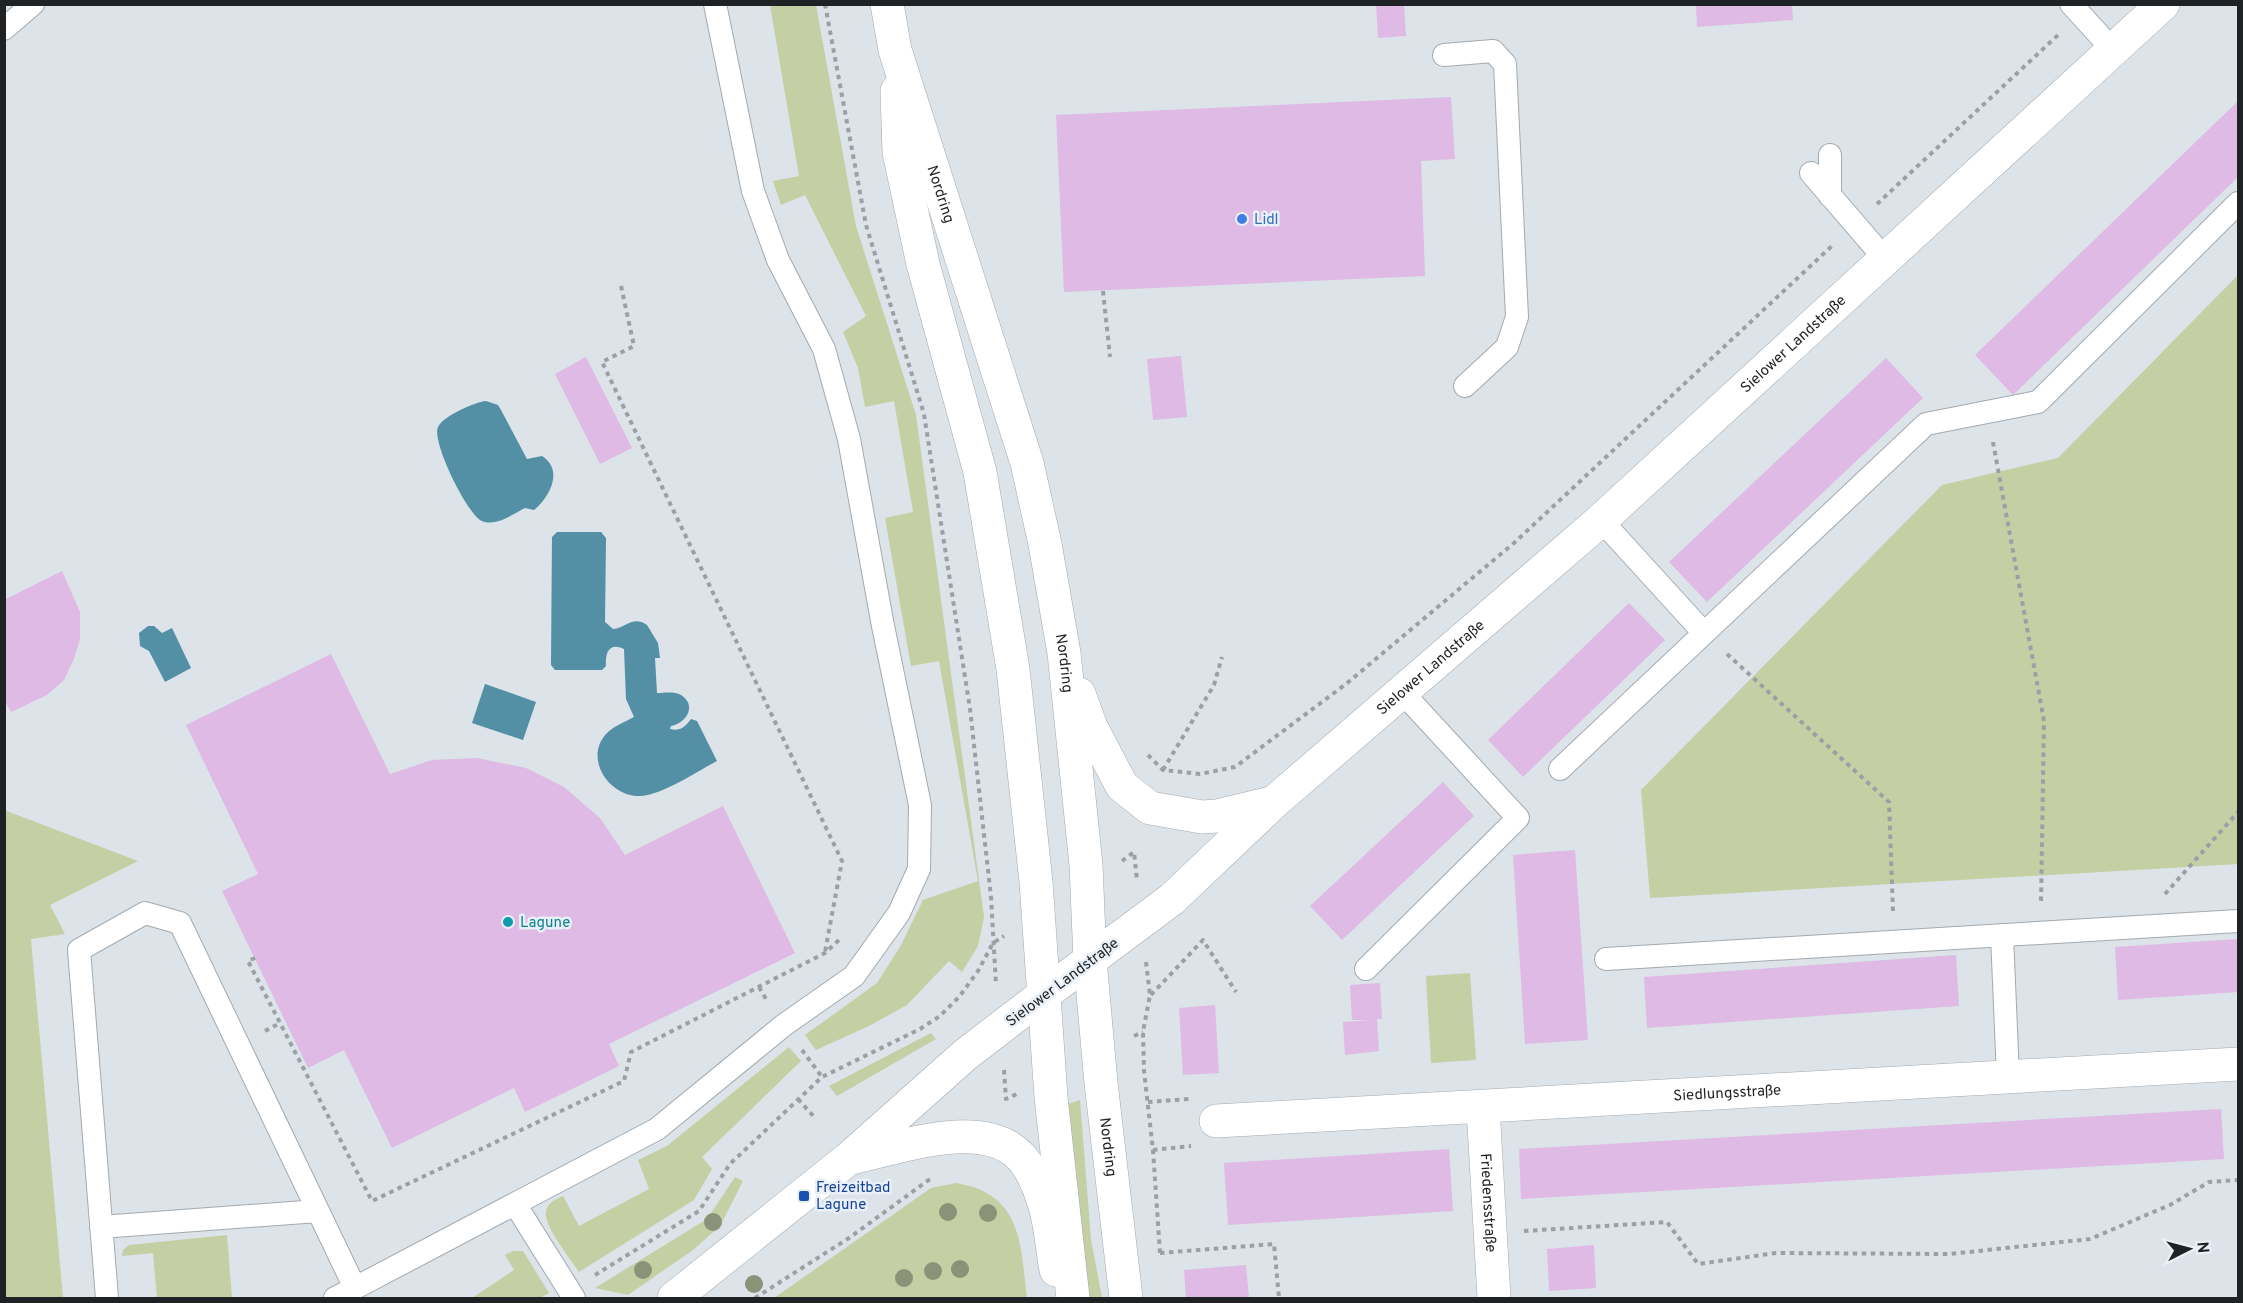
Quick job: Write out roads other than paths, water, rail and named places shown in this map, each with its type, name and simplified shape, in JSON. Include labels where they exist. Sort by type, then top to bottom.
[{"type":"main road","name":"Nordring","points":[[887,4],[895,50],[1027,463],[1045,544],[1064,653],[1086,866],[1090,960],[1101,1083],[1126,1299]]},
{"type":"main road","name":"Sielower Landstraße","points":[[674,1299],[848,1159],[965,1056],[1172,899],[1273,802],[1600,520],[2163,4]]},
{"type":"main road","name":"Nordring","points":[[895,50],[898,152],[923,264],[980,472],[1013,669],[1036,882],[1051,1097],[1073,1299]]},
{"type":"main road","points":[[1064,653],[1091,727],[1122,786],[1150,808],[1202,817],[1217,816],[1273,802]]},
{"type":"main road","name":"Siedlungsstraße","points":[[1216,1121],[2238,1064]]},
{"type":"main road","name":"Friedensstraße","points":[[1483,1107],[1494,1299]]},
{"type":"main road","points":[[848,1159],[951,1136],[991,1140],[1011,1148],[1022,1159],[1036,1181],[1046,1209],[1060,1299]]},
{"type":"lane","points":[[4,29],[33,4]]},
{"type":"lane","points":[[106,1299],[79,950],[145,913],[180,923],[318,1211],[345,1294],[657,1129],[784,1025],[854,976],[899,913],[919,869],[920,805],[883,626],[849,439],[824,349],[778,260],[753,191],[716,4]]},
{"type":"lane","points":[[2076,9],[2113,50]]},
{"type":"lane","points":[[1444,55],[1493,51],[1505,64],[1517,317],[1508,347],[1465,386]]},
{"type":"lane","points":[[1830,155],[1830,196]]},
{"type":"lane","points":[[1811,173],[1885,259]]},
{"type":"lane","points":[[1560,769],[1926,424],[2038,402],[2238,204]]},
{"type":"lane","points":[[1600,520],[1703,632]]},
{"type":"lane","points":[[1366,969],[1518,818],[1402,692]]},
{"type":"lane","points":[[1605,959],[2238,921]]},
{"type":"lane","points":[[2002,935],[2008,1077]]},
{"type":"lane","points":[[515,1204],[571,1295]]},
{"type":"lane","points":[[101,1227],[318,1211]]},
{"type":"water","points":[[486,401],[498,405],[527,459],[542,456],[549,462],[553,476],[549,491],[534,510],[525,508],[493,522],[482,521],[468,506],[445,462],[437,435],[438,427],[446,418],[467,407]]},
{"type":"water","points":[[557,532],[601,532],[606,538],[605,622],[613,629],[638,621],[647,625],[658,643],[660,658],[655,658],[657,693],[681,695],[686,699],[689,708],[685,718],[671,726],[670,729],[682,728],[691,719],[697,721],[717,761],[670,787],[641,796],[620,791],[604,776],[599,766],[600,744],[609,731],[634,717],[626,699],[624,649],[611,648],[607,653],[606,666],[602,670],[555,670],[551,665],[552,537]]},
{"type":"water","points":[[148,626],[154,626],[162,633],[172,628],[191,668],[165,682],[149,651],[140,646],[139,633]]},
{"type":"water","points":[[485,684],[536,702],[523,740],[472,723]]},
{"type":"place","name":"Lidl","points":[[1242,219]]},
{"type":"place","name":"Lagune","points":[[508,922]]},
{"type":"place","name":"Freizeitbad Lagune","points":[[804,1196]]}]
